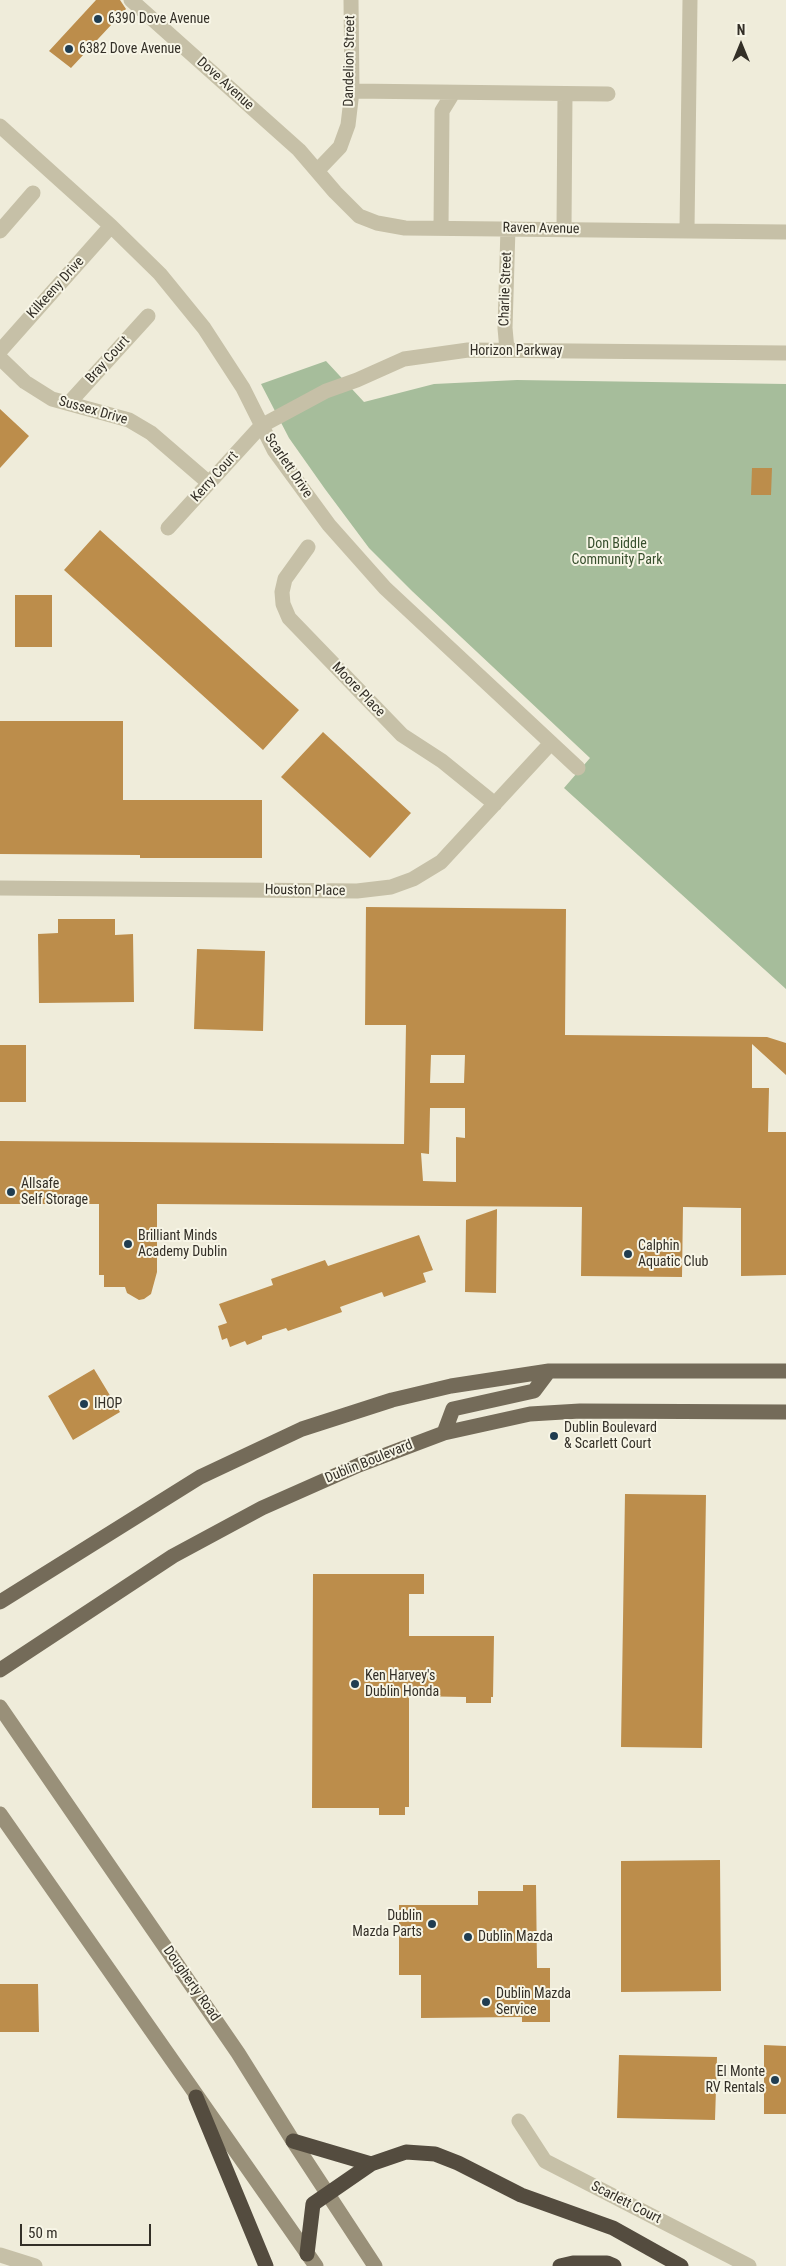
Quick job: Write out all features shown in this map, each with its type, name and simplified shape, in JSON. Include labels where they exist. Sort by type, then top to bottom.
[{"type":"highway","points":[[196,2097],[266,2266]]},
{"type":"highway","points":[[293,2141],[371,2164]]},
{"type":"highway","points":[[312,2260],[313,2204],[371,2164],[406,2152],[435,2154],[458,2163],[521,2195],[613,2228],[681,2266]]},
{"type":"highway","points":[[560,2266],[573,2263],[607,2263],[614,2266]]},
{"type":"main road","points":[[0,1602],[112,1530],[200,1477],[302,1429],[400,1398],[451,1386],[549,1370],[786,1371]]},
{"type":"main road","points":[[444,1434],[452,1409],[534,1392],[549,1370]]},
{"type":"main road","name":"Dublin Boulevard","points":[[0,1670],[173,1556],[262,1508],[359,1465],[444,1434],[530,1414],[562,1412],[786,1412]]},
{"type":"main road","name":"Dougherty Road","points":[[0,1707],[238,2053],[374,2266]]},
{"type":"main road","points":[[0,1814],[196,2097],[312,2260]]},
{"type":"street","name":"Dove Avenue","points":[[131,0],[299,150],[317,171]]},
{"type":"street","name":"Dandelion Street","points":[[317,171],[340,147],[348,126],[352,91],[351,0]]},
{"type":"street","points":[[687,230],[690,0]]},
{"type":"street","points":[[352,91],[565,95],[608,94]]},
{"type":"street","points":[[441,228],[442,111],[452,93]]},
{"type":"street","points":[[564,229],[565,95]]},
{"type":"street","name":"Scarlett Drive","points":[[0,126],[111,226],[160,274],[204,328],[243,388],[274,450],[329,525],[385,588],[578,768]]},
{"type":"street","name":"Raven Avenue","points":[[317,171],[359,216],[378,223],[405,228],[786,232]]},
{"type":"street","points":[[0,231],[33,193]]},
{"type":"street","name":"Kilkeeny Drive","points":[[0,351],[111,226]]},
{"type":"street","name":"Charlie Street","points":[[506,350],[508,228]]},
{"type":"street","name":"Bray Court","points":[[69,403],[148,316]]},
{"type":"street","name":"Horizon Parkway","points":[[261,426],[326,391],[357,380],[404,359],[468,350],[786,353]]},
{"type":"street","name":"Sussex Drive","points":[[0,358],[25,382],[52,399],[129,420],[151,433],[210,483]]},
{"type":"street","name":"Kerry Court","points":[[168,528],[261,426]]},
{"type":"street","name":"Moore Place","points":[[308,547],[286,579],[282,592],[283,604],[289,618],[402,735],[442,761],[495,804]]},
{"type":"street","name":"Houston Place","points":[[0,888],[357,891],[391,887],[413,879],[441,862],[551,744]]},
{"type":"street","name":"Scarlett Court","points":[[519,2121],[544,2161],[749,2266]]},
{"type":"street","points":[[0,2255],[35,2266]]},
{"type":"green space","name":"Don Biddle Community Park","points":[[326,361],[364,402],[434,384],[517,380],[786,384],[786,989],[564,788],[590,758],[412,591],[369,548],[325,489],[289,438],[261,384]]},
{"type":"building","points":[[96,0],[120,0],[126,9],[71,68],[49,51]]},
{"type":"building","points":[[0,409],[29,436],[0,468]]},
{"type":"building","points":[[752,468],[772,468],[771,495],[751,495]]},
{"type":"building","points":[[100,530],[299,710],[263,750],[64,570]]},
{"type":"building","points":[[15,595],[52,595],[52,647],[15,647]]},
{"type":"building","points":[[0,721],[123,721],[123,800],[262,800],[262,858],[140,858],[140,855],[0,854]]},
{"type":"building","points":[[323,732],[411,813],[370,858],[281,777]]},
{"type":"building","points":[[366,907],[566,909],[565,1035],[767,1037],[786,1043],[786,1075],[752,1044],[752,1088],[769,1088],[768,1132],[786,1132],[786,1275],[741,1276],[741,1208],[683,1207],[682,1277],[581,1276],[582,1207],[157,1204],[157,1272],[151,1294],[139,1300],[127,1293],[125,1287],[104,1287],[104,1275],[99,1275],[99,1204],[0,1204],[0,1141],[404,1144],[406,1025],[365,1025]],"holes":[[[431,1055],[465,1055],[464,1083],[430,1083]],[[430,1108],[465,1108],[465,1138],[456,1137],[456,1182],[423,1181],[421,1153],[429,1154]]]},
{"type":"building","points":[[58,919],[115,919],[115,935],[133,934],[134,1002],[39,1003],[38,934],[58,933]]},
{"type":"building","points":[[197,949],[265,951],[263,1031],[194,1029]]},
{"type":"building","points":[[0,1045],[26,1045],[26,1102],[0,1102]]},
{"type":"building","points":[[497,1209],[496,1293],[465,1292],[466,1220]]},
{"type":"building","points":[[419,1235],[433,1270],[423,1273],[426,1282],[384,1297],[382,1292],[340,1307],[342,1312],[288,1331],[286,1328],[262,1336],[262,1339],[247,1345],[245,1341],[230,1347],[227,1338],[222,1340],[218,1326],[227,1323],[219,1304],[273,1285],[271,1279],[325,1260],[328,1266]]},
{"type":"building","name":"IHOP","points":[[94,1369],[120,1412],[73,1440],[48,1396]]},
{"type":"building","points":[[625,1494],[706,1495],[702,1748],[621,1747]]},
{"type":"building","points":[[313,1574],[424,1574],[424,1594],[409,1594],[409,1636],[494,1636],[493,1697],[491,1697],[491,1703],[466,1703],[466,1697],[409,1696],[409,1807],[405,1807],[405,1815],[379,1815],[379,1808],[312,1808]]},
{"type":"building","points":[[720,1860],[721,1991],[621,1992],[621,1861]]},
{"type":"building","name":"Dublin Mazda","points":[[523,1885],[536,1885],[537,1968],[550,1968],[550,2022],[522,2022],[522,2017],[421,2018],[421,1975],[399,1975],[399,1905],[478,1905],[478,1891],[523,1891]]},
{"type":"building","points":[[0,1984],[38,1984],[39,2032],[0,2032]]},
{"type":"building","name":"El Monte RV Rentals","points":[[764,2045],[786,2046],[786,2114],[764,2114]]},
{"type":"building","points":[[619,2055],[717,2057],[715,2120],[617,2118]]},
{"type":"place","name":"6390 Dove Avenue","points":[[98,19]]},
{"type":"place","name":"6382 Dove Avenue","points":[[69,49]]},
{"type":"place","name":"Allsafe Self Storage","points":[[11,1192]]},
{"type":"place","name":"Brilliant Minds Academy Dublin","points":[[128,1244]]},
{"type":"place","name":"Calphin Aquatic Club","points":[[628,1254]]},
{"type":"place","name":"IHOP","points":[[84,1404]]},
{"type":"place","name":"Dublin Boulevard & Scarlett Court","points":[[554,1436]]},
{"type":"place","name":"Ken Harvey's Dublin Honda","points":[[355,1684]]},
{"type":"place","name":"Dublin Mazda Parts","points":[[432,1924]]},
{"type":"place","name":"Dublin Mazda","points":[[468,1937]]},
{"type":"place","name":"Dublin Mazda Service","points":[[486,2002]]},
{"type":"place","name":"El Monte RV Rentals","points":[[775,2080]]}]
